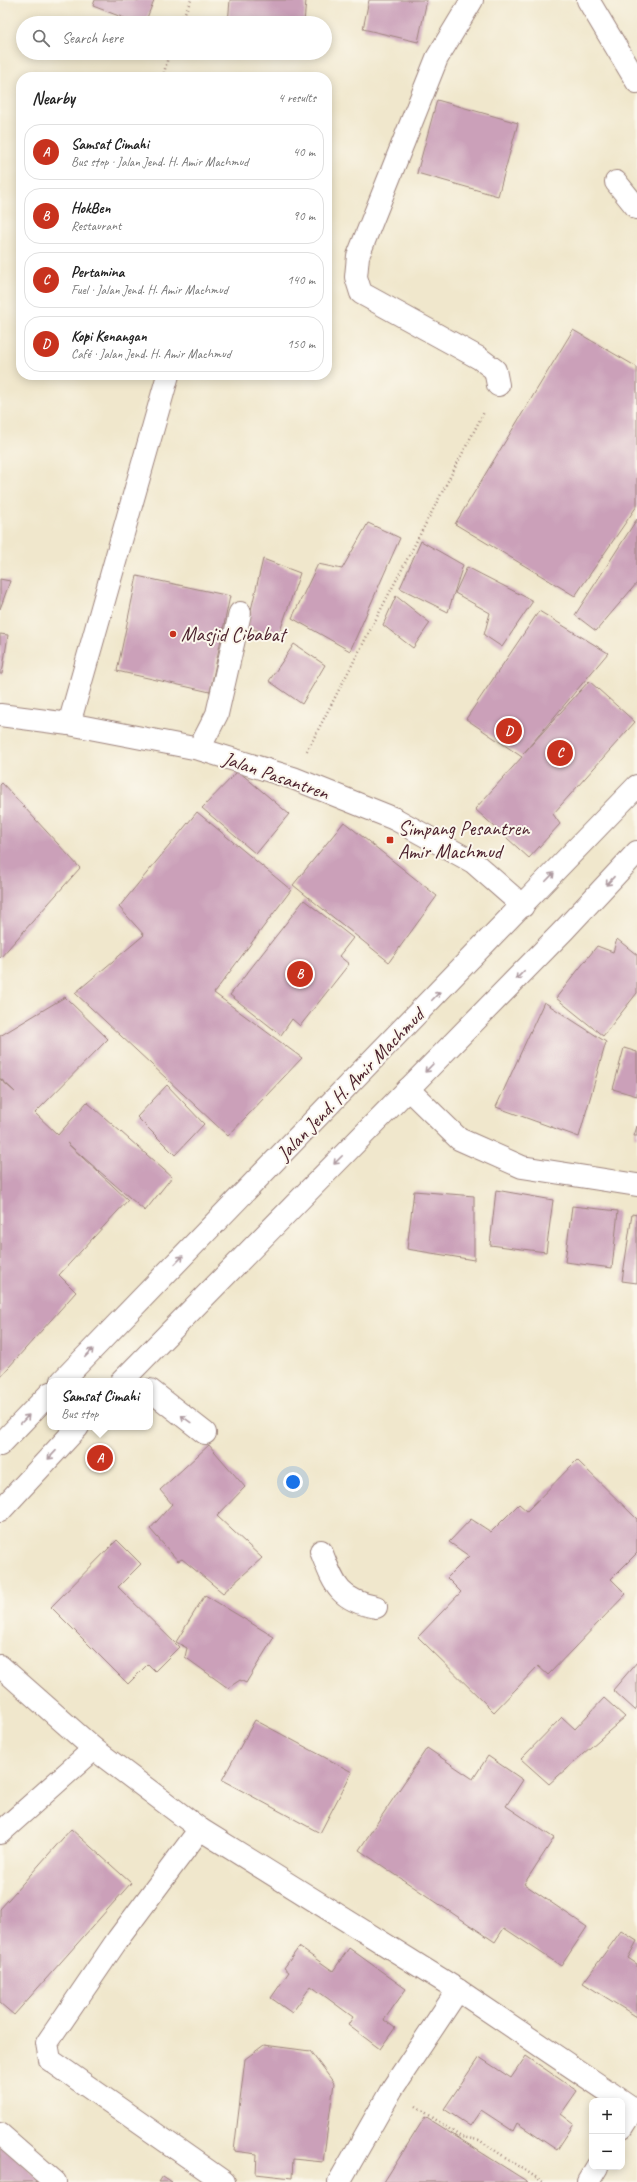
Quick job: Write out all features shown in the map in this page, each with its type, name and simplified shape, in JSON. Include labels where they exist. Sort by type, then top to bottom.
[{"type":"main road","points":[[472,0],[437,58],[358,256],[356,277],[361,293],[479,358],[495,370],[498,385]]},
{"type":"main road","points":[[588,0],[637,82]]},
{"type":"main road","points":[[616,182],[637,208]]},
{"type":"main road","points":[[69,724],[167,380]]},
{"type":"main road","points":[[199,749],[217,714],[240,613]]},
{"type":"main road","name":"Jalan Pasantren","points":[[0,715],[69,724],[199,749],[292,778],[395,819],[473,862],[523,906]]},
{"type":"main road","name":"Jalan Jend. H. Amir Machmud","points":[[65,1378],[523,906],[637,786]]},
{"type":"main road","points":[[130,1378],[408,1089],[565,929],[637,852]]},
{"type":"main road","points":[[408,1089],[459,1139],[522,1168],[637,1185]]},
{"type":"main road","points":[[153,1392],[206,1433]]},
{"type":"main road","points":[[2,1440],[47,1396]]},
{"type":"main road","points":[[0,1510],[75,1430]]},
{"type":"main road","points":[[321,1551],[329,1573],[340,1591],[358,1604],[376,1607]]},
{"type":"main road","points":[[0,1666],[94,1749],[200,1829],[458,1990],[635,2110],[625,2123]]},
{"type":"main road","points":[[0,1833],[94,1749]]},
{"type":"main road","points":[[200,1829],[118,1939],[47,2043],[50,2060],[224,2182]]},
{"type":"main road","points":[[339,2182],[392,2089],[458,1990]]},
{"type":"main road","points":[[0,2134],[55,2182]]},
{"type":"main road","points":[[588,2182],[596,2170]]},
{"type":"path","points":[[183,16],[191,0]]},
{"type":"path","points":[[164,72],[167,60]]},
{"type":"path","points":[[292,778],[498,385]]},
{"type":"path","points":[[392,2089],[461,2137],[479,2140],[543,2182]]},
{"type":"building","points":[[95,0],[154,0],[148,16],[119,16],[93,6]]},
{"type":"building","points":[[230,0],[306,0],[305,16],[229,16]]},
{"type":"building","points":[[369,0],[427,0],[418,42],[363,29]]},
{"type":"building","points":[[437,100],[518,123],[498,196],[417,173]]},
{"type":"building","points":[[573,330],[637,367],[637,506],[575,596],[455,524]]},
{"type":"building","points":[[637,519],[637,583],[596,631],[575,615]]},
{"type":"building","points":[[368,523],[400,538],[350,651],[292,618],[318,564],[342,569]]},
{"type":"building","points":[[421,541],[463,565],[448,612],[400,588]]},
{"type":"building","points":[[263,559],[300,573],[278,637],[247,627]]},
{"type":"building","points":[[467,567],[533,601],[502,647],[484,635],[490,613],[455,593]]},
{"type":"building","name":"Masjid Cibabat","points":[[137,576],[230,596],[210,692],[117,671]]},
{"type":"building","points":[[0,579],[10,581],[0,609]]},
{"type":"building","points":[[396,596],[430,623],[413,648],[383,625]]},
{"type":"building","points":[[539,611],[608,653],[523,754],[589,681],[635,722],[553,814],[560,824],[529,858],[475,809],[522,757],[466,719]]},
{"type":"building","points":[[0,634],[8,635],[2,674],[0,674]]},
{"type":"building","points":[[294,644],[325,665],[302,704],[269,681]]},
{"type":"building","points":[[238,771],[289,814],[256,854],[202,808]]},
{"type":"building","points":[[2,783],[80,868],[0,958],[0,785]]},
{"type":"building","points":[[197,812],[291,890],[214,993],[302,1058],[228,1136],[75,993],[144,935],[119,907]]},
{"type":"building","points":[[344,822],[437,896],[389,962],[293,885]]},
{"type":"building","points":[[304,900],[353,938],[339,956],[349,964],[300,1026],[292,1019],[281,1035],[230,995]]},
{"type":"building","points":[[617,939],[637,955],[637,993],[603,1036],[556,998],[597,946],[613,952]]},
{"type":"building","points":[[65,997],[108,1039],[35,1113],[58,1135],[87,1102],[172,1177],[145,1211],[67,1143],[128,1200],[59,1275],[76,1292],[0,1377],[0,1079],[15,1092],[0,1078],[0,1036]]},
{"type":"building","points":[[544,1002],[606,1042],[579,1137],[496,1107]]},
{"type":"building","points":[[624,1048],[637,1052],[637,1096],[613,1089]]},
{"type":"building","points":[[167,1085],[204,1124],[175,1155],[137,1117]]},
{"type":"building","points":[[637,1126],[637,1136],[634,1136]]},
{"type":"building","points":[[496,1190],[553,1200],[546,1252],[490,1245]]},
{"type":"building","points":[[414,1191],[474,1196],[474,1260],[407,1249]]},
{"type":"building","points":[[572,1206],[618,1211],[612,1268],[565,1262]]},
{"type":"building","points":[[632,1214],[637,1215],[637,1283],[622,1281]]},
{"type":"building","points":[[209,1445],[245,1487],[217,1516],[262,1558],[223,1593],[182,1559],[178,1561],[150,1529],[172,1504],[160,1490]]},
{"type":"building","points":[[577,1460],[637,1519],[637,1553],[611,1579],[626,1594],[548,1675],[538,1666],[494,1712],[418,1637],[461,1592],[447,1578],[469,1556],[449,1542],[471,1519],[491,1532],[519,1504],[527,1511]]},
{"type":"building","points":[[117,1540],[141,1564],[118,1587],[179,1647],[155,1671],[148,1664],[128,1684],[51,1607]]},
{"type":"building","points":[[205,1595],[274,1637],[246,1683],[240,1680],[228,1688],[185,1657],[187,1648],[176,1642]]},
{"type":"building","points":[[637,1662],[637,1707],[635,1710],[613,1690]]},
{"type":"building","points":[[604,1698],[625,1717],[549,1784],[521,1759],[562,1717],[575,1729]]},
{"type":"building","points":[[255,1720],[352,1772],[320,1833],[222,1780]]},
{"type":"building","points":[[427,1748],[473,1779],[488,1756],[523,1780],[506,1806],[554,1838],[524,1884],[587,1927],[561,1966],[504,1928],[495,1942],[359,1850]]},
{"type":"building","points":[[71,1829],[131,1883],[14,2015],[0,2003],[0,1909]]},
{"type":"building","points":[[621,1931],[637,1941],[628,1958],[637,1964],[637,2017],[583,1983]]},
{"type":"building","points":[[299,1947],[333,1971],[349,1948],[406,1989],[384,2020],[395,2028],[380,2049],[348,2025],[353,2017],[311,1986],[292,2013],[271,1998],[289,1972],[284,1968]]},
{"type":"building","points":[[264,2045],[310,2051],[334,2083],[323,2162],[293,2159],[292,2178],[256,2174],[257,2154],[234,2151],[245,2059]]},
{"type":"building","points":[[526,2056],[577,2091],[561,2114],[574,2124],[557,2150],[517,2123],[513,2131],[481,2110],[470,2126],[444,2109],[479,2057],[511,2078]]},
{"type":"building","points":[[425,2117],[528,2182],[384,2182]]},
{"type":"building","points":[[0,2144],[43,2182],[0,2182]]},
{"type":"building","points":[[163,2176],[172,2182],[159,2182]]},
{"type":"place","name":"Masjid Cibabat","points":[[173,634]]},
{"type":"place","name":"Kopi Kenangan","points":[[509,731]]},
{"type":"place","name":"Pertamina","points":[[560,753]]},
{"type":"place","name":"Simpang Pesantren Amir Machmud","points":[[390,840]]},
{"type":"place","name":"HokBen","points":[[300,974]]},
{"type":"place","name":"Samsat Cimahi","points":[[100,1458]]}]
